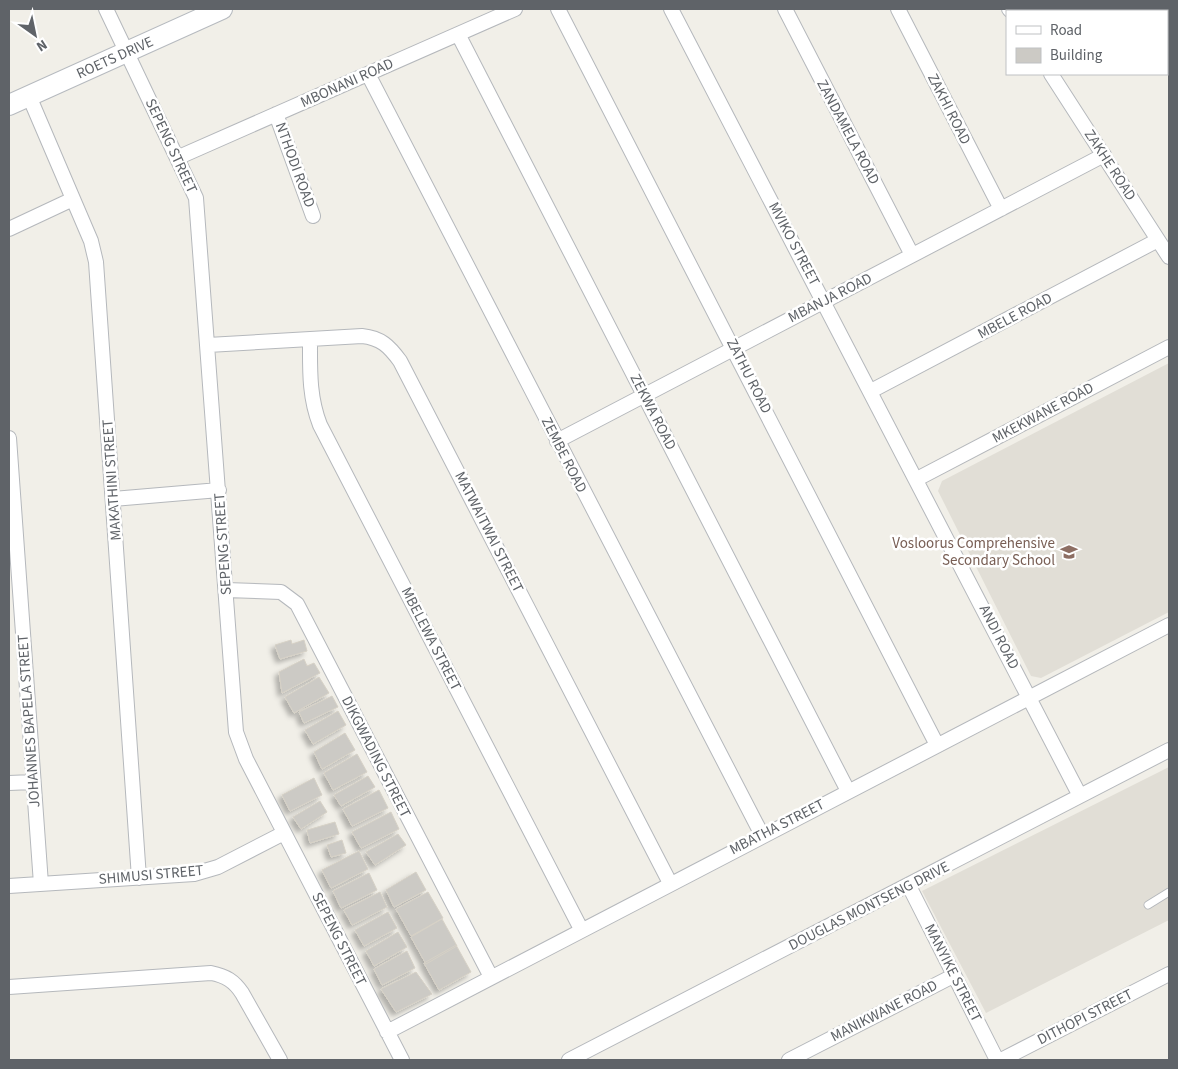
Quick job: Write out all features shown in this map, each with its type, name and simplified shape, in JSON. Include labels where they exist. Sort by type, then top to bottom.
[{"type":"street","name":"SEPENG STREET","points":[[106,9],[125,51],[179,157],[196,198],[236,732],[246,759],[402,1060]]},
{"type":"street","name":"ROETS DRIVE","points":[[9,105],[125,51],[222,9]]},
{"type":"street","name":"MBONANI ROAD","points":[[179,157],[515,9]]},
{"type":"street","name":"ZATHU ROAD","points":[[558,9],[937,745]]},
{"type":"street","name":"MVIKO STREET","points":[[671,9],[917,479]]},
{"type":"street","name":"ZANDAMELA ROAD","points":[[784,9],[912,255]]},
{"type":"street","name":"ZAKHI ROAD","points":[[898,9],[1001,209]]},
{"type":"street","name":"ZEKWA ROAD","points":[[458,34],[848,791]]},
{"type":"street","name":"ZEMBE ROAD","points":[[368,74],[762,835]]},
{"type":"street","name":"ZAKHE ROAD","points":[[1052,75],[1169,257]]},
{"type":"street","name":"MAKATHINI STREET","points":[[29,96],[94,246],[139,878]]},
{"type":"street","name":"NTHODI ROAD","points":[[276,114],[313,216]]},
{"type":"street","name":"MBANJA ROAD","points":[[558,441],[1104,155]]},
{"type":"street","points":[[9,229],[73,199]]},
{"type":"street","name":"MBELE ROAD","points":[[871,391],[1158,240]]},
{"type":"street","name":"MATWAITWAI STREET","points":[[208,346],[371,337],[385,343],[400,361],[670,883]]},
{"type":"street","name":"MBELEWA STREET","points":[[310,341],[310,389],[320,425],[582,929]]},
{"type":"street","name":"MKEKWANE ROAD","points":[[917,479],[1169,347]]},
{"type":"street","name":"JOHANNES BAPELA STREET","points":[[9,438],[41,884]]},
{"type":"street","name":"ANDI ROAD","points":[[917,479],[1080,796]]},
{"type":"street","points":[[113,500],[219,490]]},
{"type":"street","name":"DIKGWADING STREET","points":[[226,590],[278,591],[288,595],[297,604],[490,977]]},
{"type":"street","name":"MBATHA STREET","points":[[387,1032],[762,835],[1169,625]]},
{"type":"street","name":"DOUGLAS MONTSENG DRIVE","points":[[569,1060],[1169,750]]},
{"type":"street","points":[[9,783],[33,782]]},
{"type":"street","name":"SHIMUSI STREET","points":[[9,886],[194,874],[210,870],[284,833]]},
{"type":"street","name":"MANYIKE STREET","points":[[909,886],[997,1060]]},
{"type":"street","points":[[9,987],[216,974],[224,976],[236,984],[280,1060]]},
{"type":"street","name":"DITHOPI STREET","points":[[1002,1060],[1169,974]]},
{"type":"street","name":"MANIKWANE ROAD","points":[[789,1060],[954,976]]},
{"type":"lane","points":[[1148,905],[1169,892]]},
{"type":"shaded area","name":"Vosloorus Comprehensive Secondary School","points":[[1169,363],[1169,612],[1041,678],[1031,676],[938,491],[942,481]]},
{"type":"shaded area","points":[[1169,767],[1169,920],[986,1013],[922,891]]},
{"type":"building","points":[[291,640],[292,644],[304,640],[307,651],[280,659],[275,645]]},
{"type":"building","points":[[304,659],[307,666],[314,663],[320,673],[282,693],[279,672]]},
{"type":"building","points":[[319,677],[329,693],[294,713],[285,697]]},
{"type":"building","points":[[332,696],[338,707],[304,723],[299,712]]},
{"type":"building","points":[[338,711],[346,725],[313,744],[305,730]]},
{"type":"building","points":[[345,733],[355,750],[322,769],[314,752]]},
{"type":"building","points":[[357,754],[367,772],[333,790],[324,773]]},
{"type":"building","points":[[368,776],[375,787],[341,806],[334,795]]},
{"type":"building","points":[[314,778],[322,795],[290,811],[282,795]]},
{"type":"building","points":[[379,790],[388,808],[352,826],[343,809]]},
{"type":"building","points":[[320,801],[327,812],[301,829],[293,817]]},
{"type":"building","points":[[391,812],[399,829],[361,848],[352,832]]},
{"type":"building","points":[[335,822],[339,834],[310,843],[307,830]]},
{"type":"building","points":[[398,834],[406,845],[375,865],[366,852]]},
{"type":"building","points":[[342,840],[346,853],[331,857],[327,845]]},
{"type":"building","points":[[359,851],[368,869],[331,888],[322,870]]},
{"type":"building","points":[[416,872],[426,890],[394,907],[386,890]]},
{"type":"building","points":[[369,873],[377,890],[341,908],[333,891]]},
{"type":"building","points":[[380,892],[387,907],[352,925],[344,910]]},
{"type":"building","points":[[428,892],[443,918],[411,936],[396,909]]},
{"type":"building","points":[[388,912],[397,928],[364,946],[355,930]]},
{"type":"building","points":[[442,919],[457,946],[426,964],[411,937]]},
{"type":"building","points":[[398,932],[407,947],[374,966],[366,951]]},
{"type":"building","points":[[456,945],[471,972],[439,990],[424,963]]},
{"type":"building","points":[[407,951],[415,968],[382,985],[374,969]]},
{"type":"building","points":[[416,972],[432,994],[396,1012],[381,989]]},
{"type":"place","name":"Vosloorus Comprehensive Secondary School","points":[[1069,552]]}]
